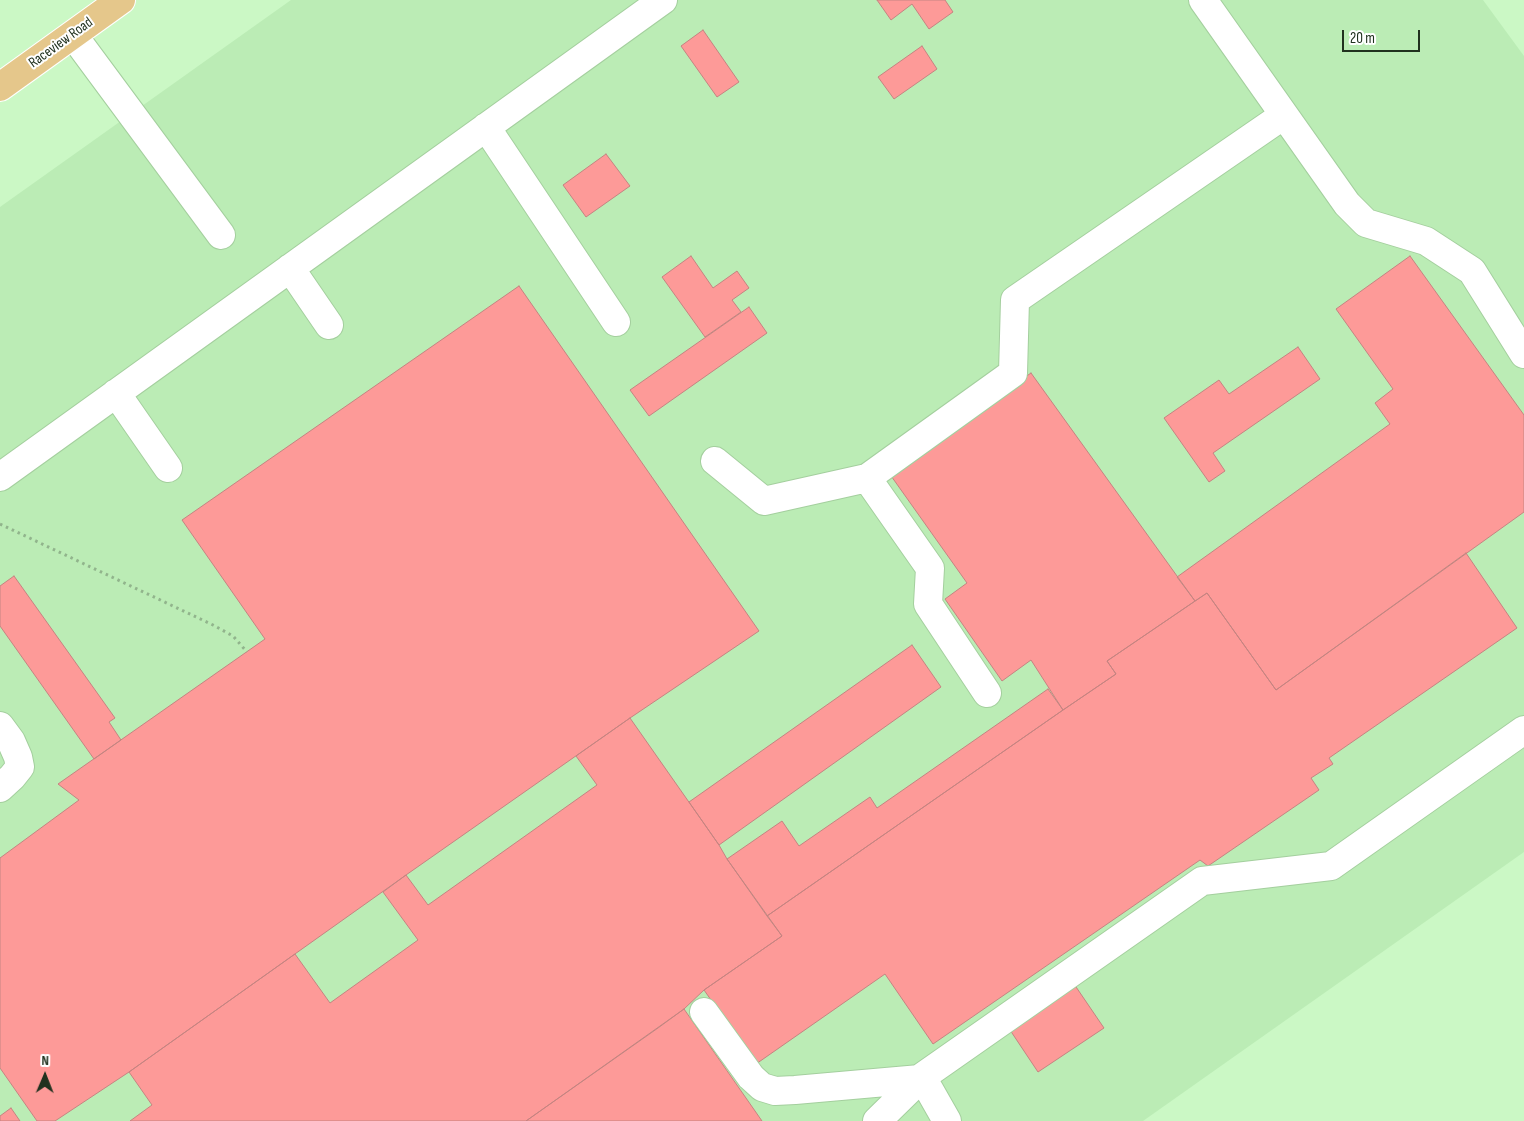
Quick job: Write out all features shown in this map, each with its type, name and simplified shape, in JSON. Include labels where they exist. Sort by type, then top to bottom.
[{"type":"main road","name":"Raceview Road","points":[[0,87],[121,0]]},
{"type":"lane","points":[[0,477],[662,0]]},
{"type":"lane","points":[[1202,0],[1347,204],[1366,223],[1426,241],[1472,271],[1524,354]]},
{"type":"lane","points":[[73,34],[221,235]]},
{"type":"lane","points":[[716,462],[764,500],[867,478],[1014,373],[1015,300],[1284,115]]},
{"type":"lane","points":[[486,127],[616,322]]},
{"type":"lane","points":[[290,268],[329,325]]},
{"type":"lane","points":[[116,393],[168,468]]},
{"type":"lane","points":[[867,478],[930,568],[928,604],[986,693]]},
{"type":"lane","points":[[0,726],[11,742],[18,757],[20,767],[0,788]]},
{"type":"lane","points":[[877,1121],[921,1078],[1202,881],[1330,866],[1524,730]]},
{"type":"lane","points":[[704,1012],[751,1077],[762,1087],[775,1090],[795,1090],[921,1078]]},
{"type":"lane","points":[[921,1078],[947,1121]]},
{"type":"path","points":[[0,524],[213,625],[233,636],[247,652]]},
{"type":"shaded area","points":[[291,0],[1483,0],[1524,56],[1524,852],[1143,1121],[0,1121],[0,207]]},
{"type":"building","points":[[877,0],[945,0],[953,12],[929,29],[912,4],[891,20]]},
{"type":"building","points":[[703,30],[739,82],[717,97],[681,46]]},
{"type":"building","points":[[922,46],[937,69],[894,99],[878,77]]},
{"type":"building","points":[[606,154],[630,186],[586,217],[563,185]]},
{"type":"building","points":[[691,256],[713,288],[737,271],[749,288],[732,300],[741,312],[705,337],[662,277]]},
{"type":"building","points":[[1410,256],[1524,415],[1524,512],[1276,690],[1207,593],[1195,601],[1177,577],[1390,424],[1375,403],[1393,389],[1336,309]]},
{"type":"building","points":[[519,286],[759,631],[630,718],[129,1072],[55,1121],[37,1121],[0,1068],[0,858],[79,800],[58,784],[265,639],[182,520]]},
{"type":"building","points":[[749,307],[767,333],[649,416],[630,390]]},
{"type":"building","points":[[1298,347],[1320,379],[1213,453],[1225,471],[1209,482],[1164,418],[1219,380],[1229,394]]},
{"type":"building","points":[[1031,373],[1195,601],[1107,661],[1116,674],[1063,710],[1031,660],[1002,681],[945,599],[967,583],[889,473]]},
{"type":"building","points":[[1466,553],[1517,628],[1329,758],[1333,764],[1311,778],[1319,790],[1208,866],[1200,860],[933,1044],[885,974],[756,1064],[704,990],[782,936],[767,916],[1116,674],[1107,661],[1207,593],[1276,690]]},
{"type":"building","points":[[14,576],[115,718],[109,722],[121,740],[94,759],[0,626],[0,586]]},
{"type":"building","points":[[912,645],[941,687],[719,845],[689,802]]},
{"type":"building","points":[[1048,689],[1063,710],[767,916],[727,859],[782,821],[799,846],[870,797],[877,808]]},
{"type":"building","points":[[630,718],[782,936],[704,990],[684,1009],[526,1121],[130,1121],[152,1105],[129,1072],[295,954],[330,1003],[418,940],[383,892],[406,875],[428,905],[597,785],[576,756]]},
{"type":"building","points":[[1072,981],[1104,1028],[1038,1072],[1006,1024]]},
{"type":"building","points":[[684,1009],[762,1121],[526,1121],[658,1028]]},
{"type":"building","points":[[11,1108],[20,1121],[0,1121],[0,1116]]}]
